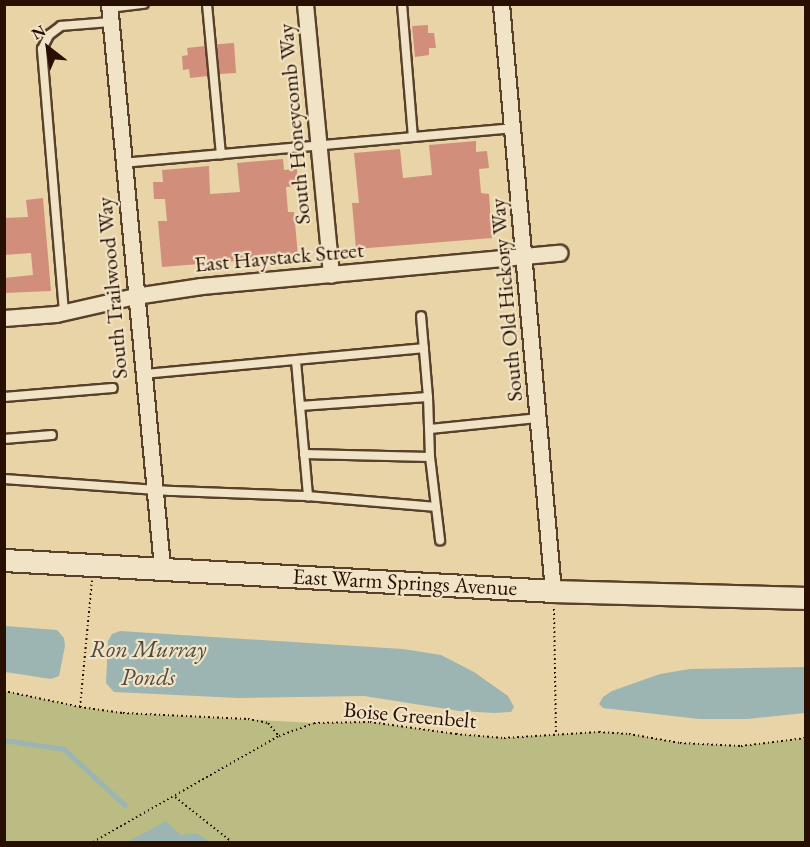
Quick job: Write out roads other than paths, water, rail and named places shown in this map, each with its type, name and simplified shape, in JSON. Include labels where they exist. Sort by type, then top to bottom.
[{"type":"street","name":"South Honeycomb Way","points":[[305,4],[331,276]]},
{"type":"street","name":"South Old Hickory Way","points":[[501,4],[553,591]]},
{"type":"street","name":"South Trailwood Way","points":[[109,11],[162,567]]},
{"type":"street","name":"East Haystack Street","points":[[4,318],[64,312],[135,296],[201,286],[331,276],[559,253]]},
{"type":"street","name":"East Warm Springs Avenue","points":[[4,560],[162,567],[553,591],[806,598]]},
{"type":"lane","points":[[64,312],[42,49],[49,35],[61,26],[109,11],[144,4]]},
{"type":"lane","points":[[207,4],[220,154]]},
{"type":"lane","points":[[402,4],[413,137]]},
{"type":"lane","points":[[123,163],[513,128]]},
{"type":"lane","points":[[421,316],[428,397],[430,457],[440,540]]},
{"type":"lane","points":[[142,374],[424,348]]},
{"type":"lane","points":[[296,361],[308,496]]},
{"type":"lane","points":[[4,397],[112,388]]},
{"type":"lane","points":[[300,405],[428,397]]},
{"type":"lane","points":[[430,429],[539,418]]},
{"type":"lane","points":[[4,439],[52,435]]},
{"type":"lane","points":[[304,454],[430,457]]},
{"type":"lane","points":[[4,479],[308,496],[436,507]]},
{"type":"water","name":"Ron Murray Ponds","points":[[5,626],[57,630],[64,638],[65,646],[59,676],[51,679],[5,672]]},
{"type":"water","name":"Ron Murray Ponds","points":[[120,631],[403,649],[441,655],[474,672],[508,696],[514,707],[511,712],[494,713],[459,711],[364,696],[238,698],[114,692],[106,683],[108,641],[112,634]]},
{"type":"water","points":[[805,667],[805,713],[747,719],[699,719],[603,708],[599,704],[603,697],[612,691],[660,674],[690,669]]},
{"type":"water","points":[[166,821],[181,835],[196,833],[211,842],[127,842]]},
{"type":"waterway","points":[[4,740],[64,749],[125,805]]}]
